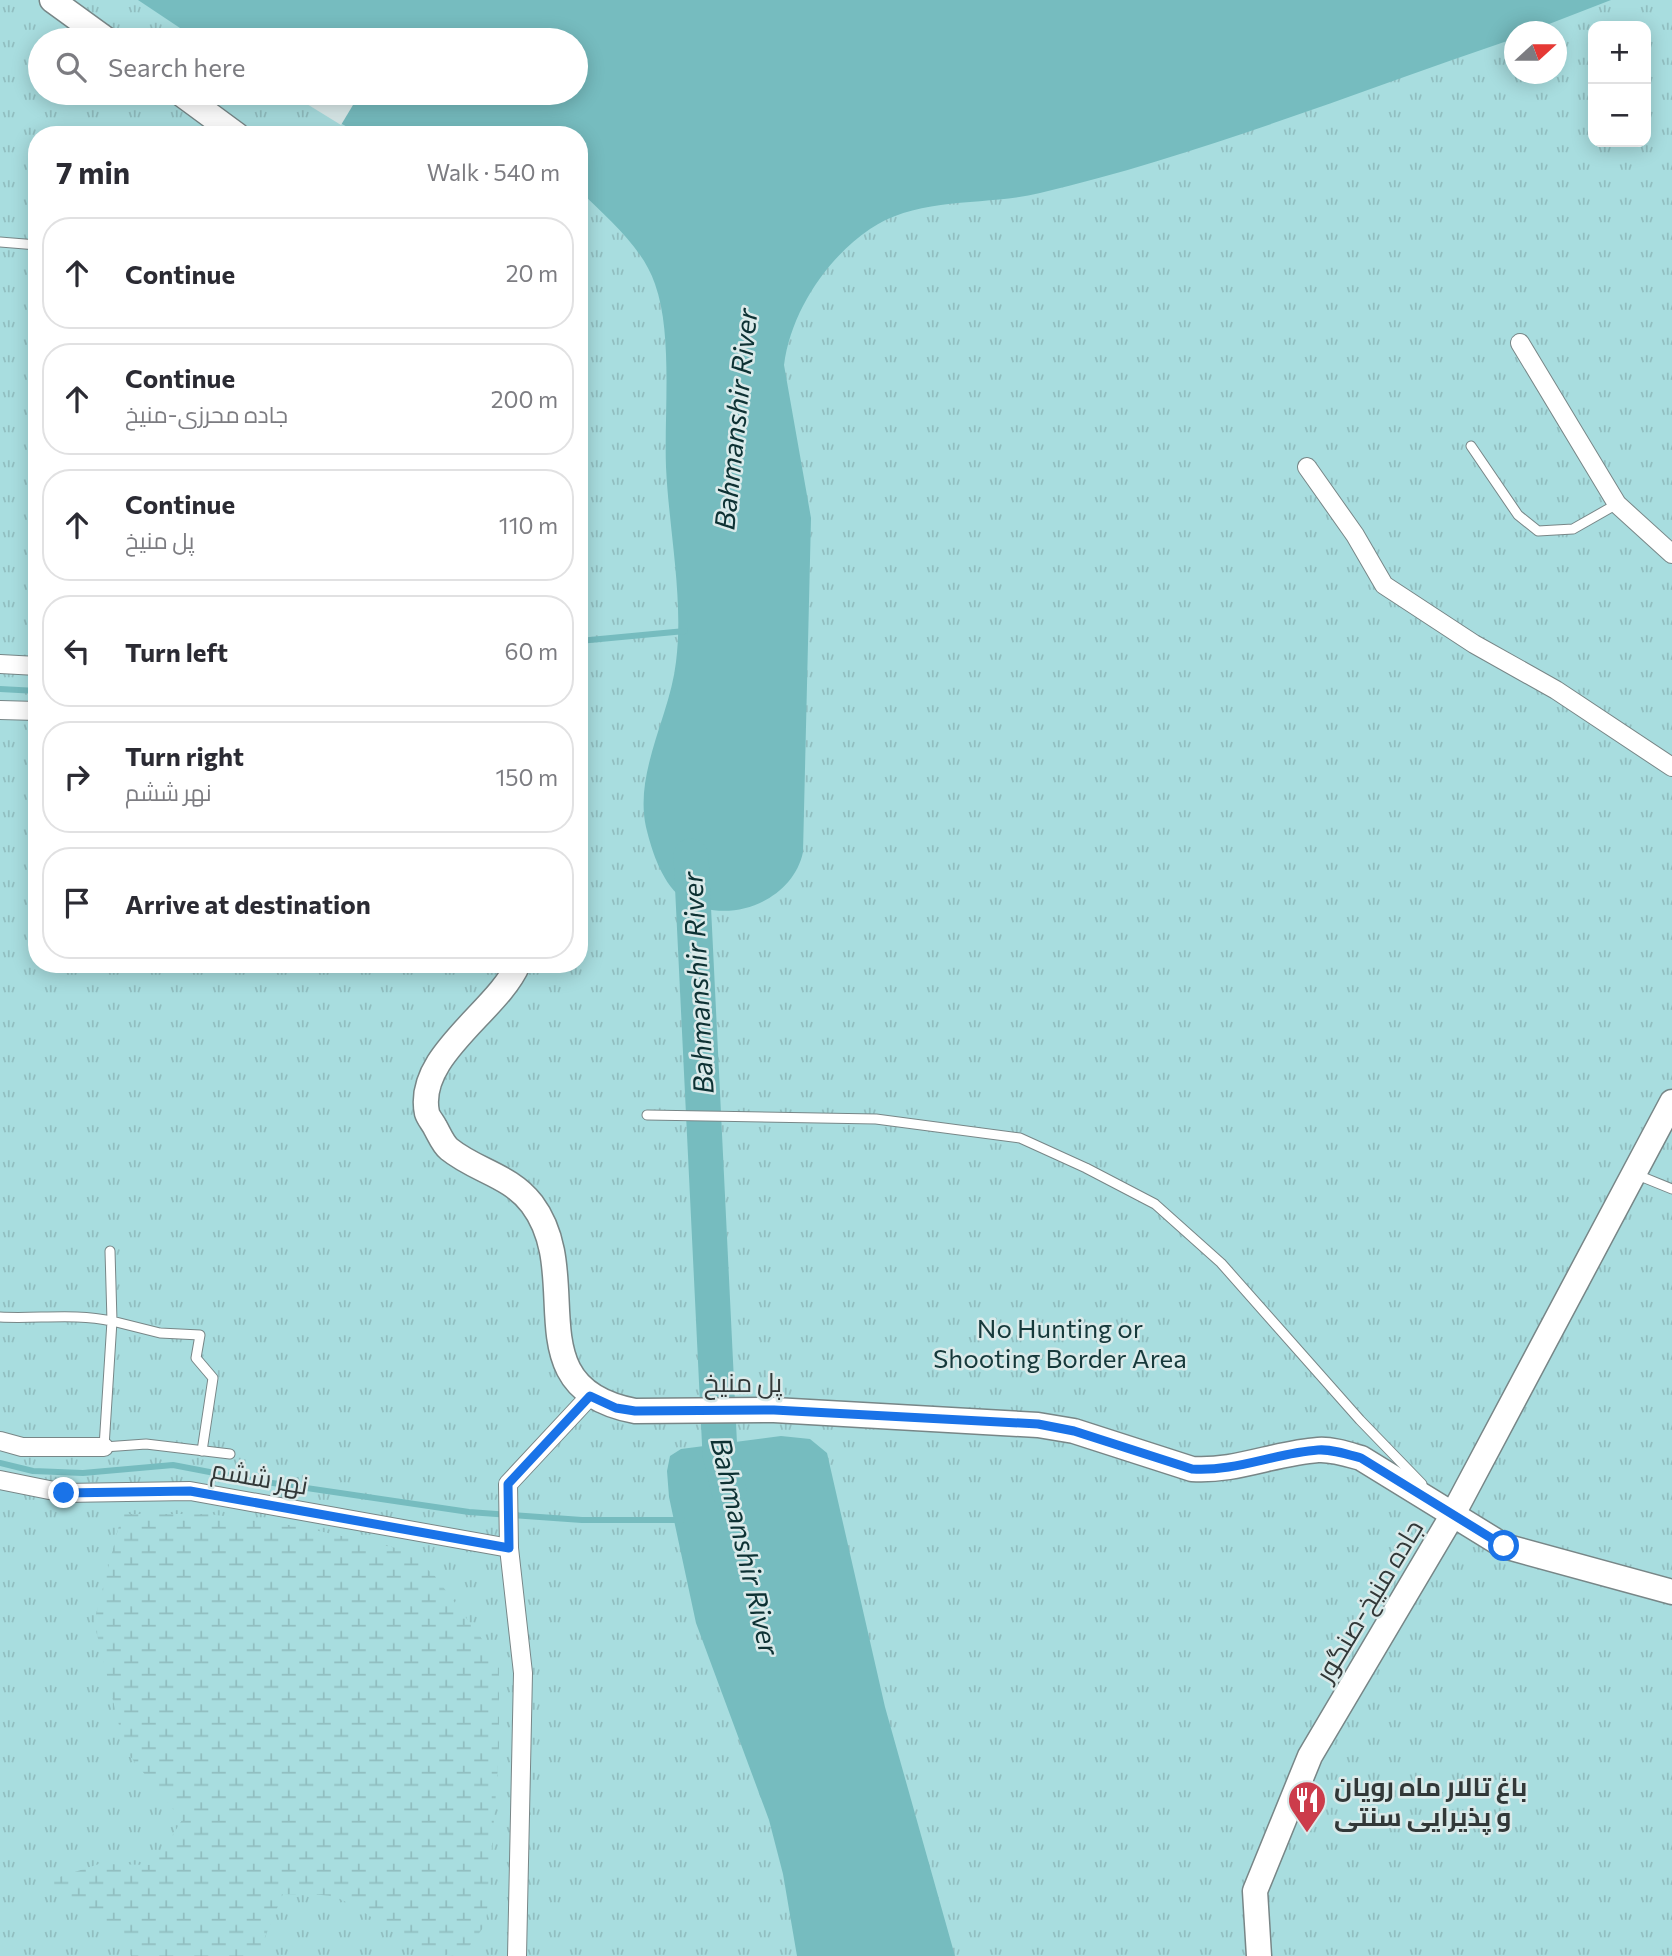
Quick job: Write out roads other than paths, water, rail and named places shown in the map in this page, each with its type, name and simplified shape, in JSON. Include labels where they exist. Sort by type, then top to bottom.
[{"type":"main road","points":[[52,0],[90,28]]},
{"type":"main road","points":[[196,105],[225,126]]},
{"type":"main road","points":[[511,973],[430,1073],[427,1113],[448,1148],[513,1183],[533,1205],[545,1226],[552,1249],[561,1348],[566,1368],[590,1396]]},
{"type":"main road","name":"جاده منیخ-صنگور","points":[[1259,1956],[1255,1891],[1310,1756],[1452,1516],[1672,1101]]},
{"type":"main road","name":"پل منیخ","points":[[590,1396],[616,1408],[635,1411],[774,1410],[1056,1427],[1192,1469],[1214,1471],[1319,1450],[1341,1452],[1361,1458],[1504,1546],[1672,1592]]},
{"type":"street","points":[[1520,343],[1617,504],[1672,554]]},
{"type":"street","points":[[1307,467],[1355,535],[1384,585],[1474,644],[1556,690],[1672,767]]},
{"type":"street","points":[[0,664],[28,666]]},
{"type":"street","points":[[0,710],[28,710]]},
{"type":"street","points":[[517,1956],[523,1673],[509,1539],[508,1484],[590,1396]]},
{"type":"street","points":[[0,1441],[22,1447],[104,1447]]},
{"type":"street","name":"نهر ششم","points":[[0,1480],[64,1493],[190,1491],[509,1539]]},
{"type":"lane","points":[[0,242],[28,244]]},
{"type":"lane","points":[[1471,446],[1518,515],[1538,531],[1573,529],[1617,504]]},
{"type":"lane","points":[[647,1115],[876,1119],[1020,1138],[1086,1168],[1155,1204],[1221,1264],[1360,1420],[1452,1516]]},
{"type":"lane","points":[[1634,1173],[1672,1189]]},
{"type":"lane","points":[[110,1251],[112,1321],[104,1447],[146,1444],[230,1454]]},
{"type":"lane","points":[[0,1317],[36,1319],[83,1315],[160,1333],[200,1335],[195,1358],[213,1378],[202,1451]]},
{"type":"water","points":[[138,0],[1611,0],[1557,21],[1504,21],[1504,42],[1159,161],[1040,193],[909,211],[870,229],[839,255],[813,288],[803,307],[794,326],[784,365],[811,518],[803,852],[797,869],[773,896],[739,910],[720,911],[702,908],[677,894],[660,868],[646,827],[645,786],[672,682],[678,638],[677,589],[666,467],[666,350],[661,304],[649,270],[623,233],[588,199],[588,126],[346,126],[310,105],[588,105],[588,28],[180,28]]},
{"type":"water","points":[[781,1436],[810,1439],[827,1453],[885,1707],[955,1956],[797,1956],[783,1874],[769,1820],[696,1623],[669,1497],[667,1471],[670,1456],[681,1449]]},
{"type":"waterway","points":[[588,640],[685,631]]},
{"type":"waterway","points":[[0,689],[28,691]]},
{"type":"waterway","name":"Bahmanshir River","points":[[691,856],[720,1454],[729,1491]]},
{"type":"waterway","points":[[0,1463],[33,1471],[83,1473],[173,1465],[246,1479],[469,1512],[582,1520],[682,1520]]},
{"type":"place","name":"باغ تالار ماه رویان و پذیرایی سنتی","points":[[1307,1834]]},
{"type":"park label","name":"No Hunting or Shooting Border Area","points":[[1060,1342]]}]
